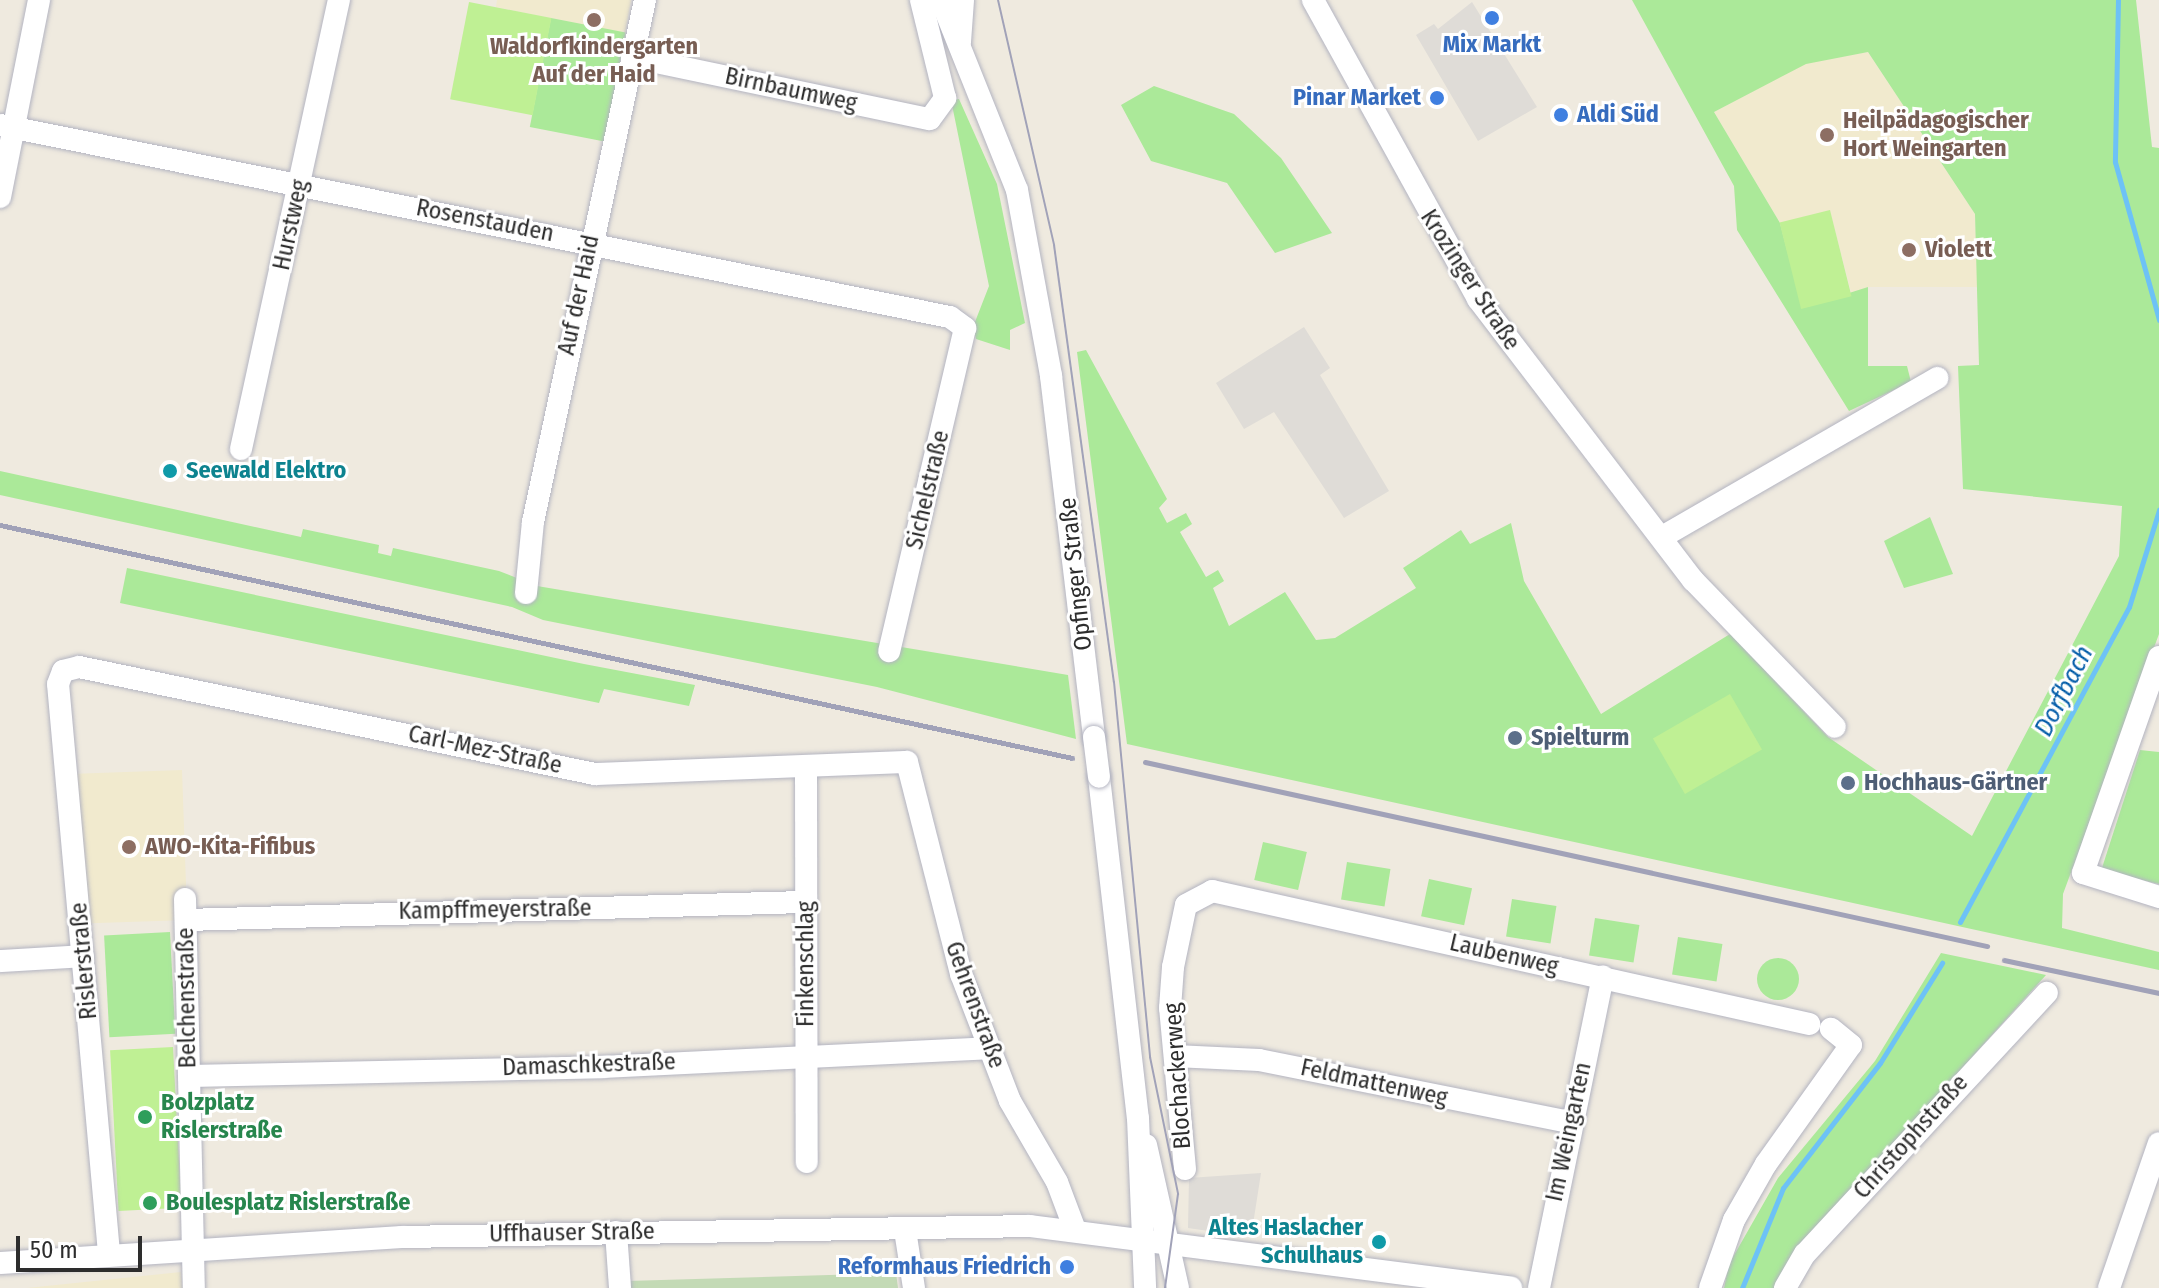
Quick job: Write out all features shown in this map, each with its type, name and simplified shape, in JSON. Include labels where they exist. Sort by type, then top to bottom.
[{"type":"street","points":[[0,197],[7,126],[39,0]]},
{"type":"street","name":"Hurstweg","points":[[241,449],[339,0]]},
{"type":"street","name":"Auf der Haid","points":[[526,593],[533,522],[589,241],[645,0]]},
{"type":"street","name":"Birnbaumweg","points":[[632,57],[930,119],[944,104],[921,0]]},
{"type":"street","name":"Opfinger Straße","points":[[941,0],[960,42],[973,93],[1011,172],[1037,291],[1099,777],[1138,1118],[1145,1288]]},
{"type":"street","name":"Opfinger Straße","points":[[960,42],[963,0]]},
{"type":"street","name":"Krozinger Straße","points":[[1313,0],[1478,299],[1586,448],[1662,537],[1835,727]]},
{"type":"street","name":"Rosenstauden","points":[[7,126],[589,241],[950,317],[965,328]]},
{"type":"street","name":"Sichelstraße","points":[[889,651],[965,328]]},
{"type":"street","points":[[1662,537],[1937,378]]},
{"type":"street","points":[[2159,657],[2083,873],[2159,897]]},
{"type":"street","name":"Carl-Mez-Straße","points":[[63,671],[79,667],[595,774],[912,765]]},
{"type":"street","name":"Rislerstraße","points":[[63,671],[58,684],[109,1253]]},
{"type":"street","name":"Gehrenstraße","points":[[912,765],[947,927],[988,1048],[1075,1230]]},
{"type":"street","name":"Finkenschlag","points":[[806,766],[807,1162]]},
{"type":"street","name":"Laubenweg","points":[[1199,895],[1226,893],[1809,1024]]},
{"type":"street","name":"Blochackerweg","points":[[1185,1169],[1175,1056],[1173,967],[1186,905],[1199,895]]},
{"type":"street","name":"Kampffmeyerstraße","points":[[185,910],[805,902]]},
{"type":"street","name":"Belchenstraße","points":[[185,910],[194,1288]]},
{"type":"street","points":[[0,961],[83,956]]},
{"type":"street","name":"Im Weingarten","points":[[1539,1288],[1570,1122],[1603,977]]},
{"type":"street","name":"Christophstraße","points":[[1785,1288],[1814,1244],[2047,993]]},
{"type":"street","points":[[1710,1288],[1734,1220],[1766,1164],[1851,1045],[1831,1029]]},
{"type":"street","name":"Damaschkestraße","points":[[189,1076],[988,1048]]},
{"type":"street","name":"Feldmattenweg","points":[[1175,1056],[1259,1060],[1570,1122]]},
{"type":"street","name":"Opfinger Straße","points":[[1138,1118],[1173,1246],[1178,1288]]},
{"type":"street","points":[[2109,1288],[2159,1143]]},
{"type":"street","points":[[905,1230],[914,1288]]},
{"type":"street","name":"Uffhauser Straße","points":[[0,1263],[192,1247],[616,1232],[1075,1230],[1458,1285],[1511,1288]]},
{"type":"street","points":[[616,1232],[620,1288]]},
{"type":"shaded area","name":"Waldorfkindergarten Auf der Haid","points":[[497,0],[631,0],[625,33],[496,7]]},
{"type":"shaded area","points":[[1472,2],[1537,107],[1478,141],[1416,35],[1434,24],[1438,29]]},
{"type":"shaded area","name":"Heilpädagogischer Hort Weingarten","points":[[1868,52],[1975,214],[1978,287],[1868,287],[1852,296],[1830,211],[1780,223],[1714,112],[1806,63]]},
{"type":"shaded area","points":[[1304,327],[1330,368],[1320,375],[1389,491],[1344,518],[1274,412],[1244,429],[1216,383]]},
{"type":"shaded area","name":"AWO-Kita-Fifibus","points":[[182,770],[187,920],[75,924],[70,774]]},
{"type":"shaded area","points":[[1261,1173],[1251,1237],[1188,1228],[1189,1178]]},
{"type":"shaded area","points":[[181,1272],[183,1288],[27,1288]]},
{"type":"green space","points":[[1632,0],[2136,0],[2152,147],[2159,148],[2159,634],[2063,894],[2062,928],[2159,952],[2159,970],[1127,744],[1077,352],[1086,350],[1167,499],[1159,508],[1167,523],[1186,513],[1192,524],[1180,532],[1206,577],[1218,570],[1224,581],[1213,588],[1229,626],[1285,592],[1316,640],[1335,638],[1416,588],[1403,568],[1461,530],[1470,544],[1511,523],[1524,581],[1601,714],[1730,634],[1828,737],[1972,836],[2119,556],[2122,506],[1963,489],[1958,366],[1979,365],[1975,214],[1868,52],[1806,64],[1714,112],[1780,223],[1802,308],[1868,287],[1868,366],[1907,366],[1911,382],[1849,411],[1737,230],[1734,186]]},
{"type":"green space","points":[[469,2],[551,18],[533,115],[450,99]]},
{"type":"green space","points":[[551,18],[626,33],[604,141],[530,127]]},
{"type":"green space","points":[[1154,86],[1234,114],[1281,158],[1332,233],[1275,253],[1227,183],[1151,161],[1121,105]]},
{"type":"green space","points":[[959,99],[997,184],[1025,323],[1010,330],[1010,350],[976,339],[973,327],[989,286],[951,100]]},
{"type":"green space","points":[[1830,210],[1852,296],[1801,309],[1780,223]]},
{"type":"green space","points":[[0,471],[301,537],[303,529],[379,545],[378,553],[391,556],[393,548],[499,571],[537,586],[1068,675],[1076,739],[877,687],[543,620],[512,607],[0,495]]},
{"type":"green space","points":[[1930,517],[1953,574],[1904,588],[1884,541]]},
{"type":"green space","points":[[127,568],[695,685],[689,706],[604,689],[599,703],[120,603]]},
{"type":"green space","points":[[1730,694],[1762,749],[1685,794],[1653,739]]},
{"type":"green space","points":[[2140,750],[2159,752],[2159,884],[2101,871]]},
{"type":"green space","points":[[1263,842],[1307,852],[1298,890],[1254,880]]},
{"type":"green space","points":[[1347,862],[1390,869],[1385,906],[1341,900]]},
{"type":"green space","points":[[1429,879],[1472,888],[1464,925],[1421,916]]},
{"type":"green space","points":[[1512,899],[1556,906],[1551,944],[1506,937]]},
{"type":"green space","points":[[1595,918],[1639,925],[1634,963],[1589,956]]},
{"type":"green space","points":[[170,932],[175,1034],[109,1037],[104,935]]},
{"type":"green space","points":[[1678,937],[1722,944],[1717,982],[1672,975]]},
{"type":"green space","points":[[1941,953],[2046,975],[1797,1251],[1779,1288],[1724,1288],[1729,1264],[1778,1178],[1875,1061]]},
{"type":"green space","points":[[1778,958],[1793,964],[1799,979],[1793,994],[1778,1000],[1763,994],[1757,979],[1763,964]]},
{"type":"green space","name":"Bolzplatz Rislerstraße","points":[[173,1047],[181,1208],[119,1211],[110,1050]]},
{"type":"green space","points":[[896,1273],[898,1288],[628,1288],[627,1281]]},
{"type":"waterway","name":"Dorfbach","points":[[2118,0],[2115,162],[2159,320]]},
{"type":"waterway","name":"Dorfbach","points":[[1960,922],[2129,607],[2159,510]]},
{"type":"waterway","name":"Dorfbach","points":[[1742,1288],[1783,1188],[1880,1063],[1942,963]]},
{"type":"tram line","points":[[998,0],[1054,245],[1114,682],[1150,1057],[1178,1194],[1165,1288]]},
{"type":"railway","points":[[0,525],[1072,758]]},
{"type":"railway","points":[[1145,762],[1987,946]]},
{"type":"railway","points":[[2004,960],[2159,993]]},
{"type":"place","name":"Mix Markt","points":[[1492,18]]},
{"type":"place","name":"Waldorfkindergarten Auf der Haid","points":[[594,20]]},
{"type":"place","name":"Pinar Market","points":[[1437,98]]},
{"type":"place","name":"Aldi Süd","points":[[1561,115]]},
{"type":"place","name":"Heilpädagogischer Hort Weingarten","points":[[1827,135]]},
{"type":"place","name":"Violett","points":[[1909,250]]},
{"type":"place","name":"Seewald Elektro","points":[[170,471]]},
{"type":"place","name":"Spielturm","points":[[1515,738]]},
{"type":"place","name":"Hochhaus-Gärtner","points":[[1848,783]]},
{"type":"place","name":"AWO-Kita-Fifibus","points":[[129,847]]},
{"type":"place","name":"Bolzplatz Rislerstraße","points":[[145,1117]]},
{"type":"place","name":"Boulesplatz Rislerstraße","points":[[150,1203]]},
{"type":"place","name":"Altes Haslacher Schulhaus","points":[[1379,1242]]},
{"type":"place","name":"Reformhaus Friedrich","points":[[1067,1267]]}]
